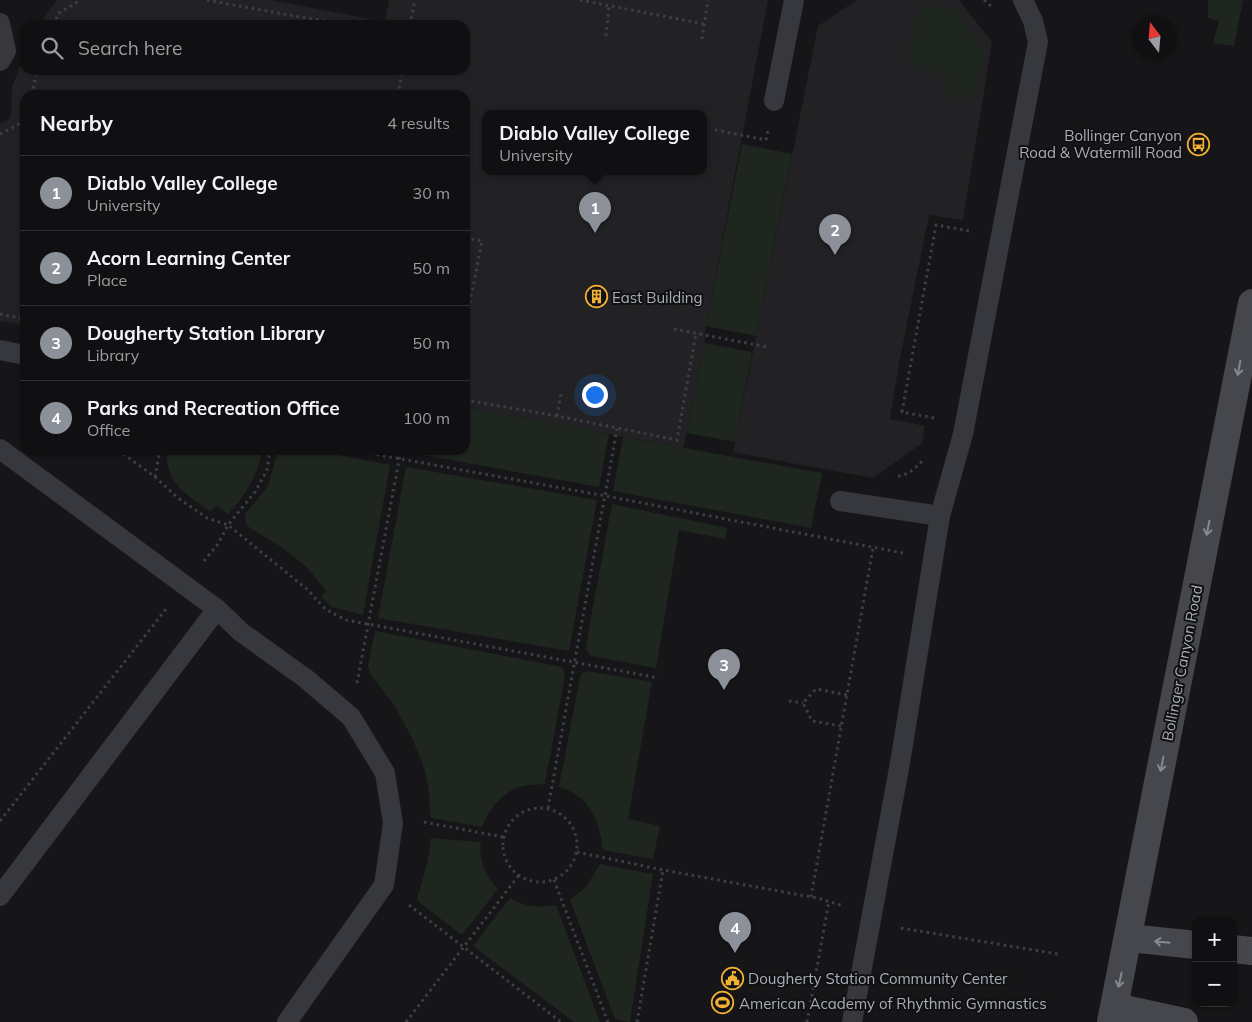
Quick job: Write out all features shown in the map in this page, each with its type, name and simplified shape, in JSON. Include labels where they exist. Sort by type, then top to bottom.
[{"type":"main road","name":"Bollinger Canyon Road","points":[[1113,1014],[1252,303]]},
{"type":"main road","points":[[1129,938],[1192,945]]},
{"type":"main road","points":[[1237,949],[1252,951]]},
{"type":"main road","points":[[1113,1014],[1184,1022]]},
{"type":"lane","points":[[774,101],[794,0]]},
{"type":"lane","points":[[852,1022],[900,763],[940,516],[965,425],[1038,42],[1033,22],[1023,0]]},
{"type":"lane","points":[[0,22],[6,51],[0,62]]},
{"type":"lane","points":[[0,350],[20,354]]},
{"type":"lane","points":[[0,449],[217,609],[240,632],[305,678],[351,717],[385,773],[393,822],[384,884],[287,1022]]},
{"type":"lane","points":[[840,501],[940,516]]},
{"type":"lane","points":[[0,896],[217,609]]},
{"type":"path","points":[[56,20],[59,13],[81,0]]},
{"type":"path","points":[[207,0],[319,20]]},
{"type":"path","points":[[411,20],[415,0]]},
{"type":"path","points":[[580,0],[704,24]]},
{"type":"path","points":[[702,39],[708,0]]},
{"type":"path","points":[[984,0],[994,10]]},
{"type":"path","points":[[606,36],[609,6]]},
{"type":"path","points":[[33,90],[36,75]]},
{"type":"path","points":[[399,90],[401,75]]},
{"type":"path","points":[[715,130],[766,140],[774,101]]},
{"type":"path","points":[[0,134],[20,124]]},
{"type":"path","points":[[935,426],[936,418],[902,412],[936,225],[970,231],[972,222]]},
{"type":"path","points":[[470,239],[482,241],[470,302]]},
{"type":"path","points":[[0,314],[20,318]]},
{"type":"path","points":[[674,329],[767,347]]},
{"type":"path","points":[[470,401],[677,440],[696,333]]},
{"type":"path","points":[[557,416],[561,394]]},
{"type":"path","points":[[548,808],[617,429]]},
{"type":"path","points":[[894,477],[903,476],[916,468],[928,454]]},
{"type":"path","points":[[125,455],[155,477],[178,498],[207,518],[228,525],[308,590],[325,609],[346,620],[658,678]]},
{"type":"path","points":[[155,477],[159,455]]},
{"type":"path","points":[[0,822],[218,544],[228,525],[255,492],[267,470],[269,455]]},
{"type":"path","points":[[378,455],[606,496],[933,559]]},
{"type":"path","points":[[347,714],[360,674],[400,455]]},
{"type":"path","points":[[811,898],[873,548]]},
{"type":"path","points":[[803,704],[816,689],[847,695]]},
{"type":"path","points":[[789,701],[803,704]]},
{"type":"path","points":[[803,704],[812,721],[841,726]]},
{"type":"path","points":[[534,808],[548,808],[562,814],[572,825],[576,838],[577,852],[572,863],[564,873],[554,880],[542,882],[530,880],[519,875],[508,865],[503,851],[503,836],[510,823],[520,813],[534,808]]},
{"type":"path","points":[[392,815],[503,836]]},
{"type":"path","points":[[577,852],[829,901],[846,907]]},
{"type":"path","points":[[637,1022],[663,870]]},
{"type":"path","points":[[406,1022],[519,875]]},
{"type":"path","points":[[554,880],[608,1022]]},
{"type":"path","points":[[384,884],[561,1022]]},
{"type":"path","points":[[807,1022],[829,901]]},
{"type":"path","points":[[897,927],[1058,954]]},
{"type":"shaded area","points":[[57,0],[271,0],[375,20],[43,20]]},
{"type":"shaded area","points":[[389,0],[768,0],[683,448],[470,408],[470,90],[20,90],[20,324],[0,321],[0,124],[11,118],[12,87],[20,66],[20,75],[470,75],[470,20],[385,20]]},
{"type":"shaded area","points":[[857,0],[959,0],[992,42],[963,220],[929,215],[899,364],[890,419],[925,426],[922,443],[873,478],[733,452],[818,26]]},
{"type":"shaded area","points":[[1208,0],[1243,0],[1234,46],[1213,43],[1219,21],[1208,18]]},
{"type":"shaded area","points":[[929,5],[957,10],[984,49],[977,89],[968,97],[960,97],[948,93],[944,85],[947,74],[919,69],[911,63],[909,55],[918,11],[924,6]]},
{"type":"shaded area","points":[[742,144],[792,154],[756,336],[706,326]]},
{"type":"shaded area","points":[[704,343],[752,352],[735,442],[687,433]]},
{"type":"shaded area","points":[[470,408],[609,434],[599,487],[423,455],[470,455]]},
{"type":"shaded area","points":[[623,437],[822,473],[811,528],[613,491]]},
{"type":"shaded area","points":[[167,455],[261,455],[258,468],[250,484],[228,514],[216,506],[211,512],[186,494],[174,480],[167,462]]},
{"type":"shaded area","points":[[277,455],[338,455],[390,465],[363,615],[332,607],[321,597],[326,591],[307,567],[280,546],[246,524],[246,513],[268,486]]},
{"type":"shaded area","points":[[406,467],[597,500],[569,651],[378,618]]},
{"type":"shaded area","points":[[612,504],[727,528],[725,539],[679,530],[656,668],[591,656],[586,650]]},
{"type":"shaded area","points":[[375,631],[562,667],[565,675],[545,784],[523,786],[514,789],[502,797],[488,814],[482,827],[431,818],[428,785],[424,768],[413,740],[394,705],[370,673],[368,665]]},
{"type":"shaded area","points":[[587,671],[652,682],[628,819],[660,826],[653,859],[603,850],[599,829],[591,811],[578,796],[559,787],[580,677],[582,673]]},
{"type":"shaded area","points":[[431,838],[481,842],[480,849],[484,867],[498,889],[462,935],[417,899],[427,864]]},
{"type":"shaded area","points":[[600,864],[653,874],[630,1022],[615,1019],[570,900],[586,887]]},
{"type":"shaded area","points":[[510,898],[532,906],[556,905],[600,1022],[574,1022],[473,946]]},
{"type":"place","name":"Bollinger Canyon Road & Watermill Road","points":[[1198,144]]},
{"type":"place","name":"Diablo Valley College","points":[[595,233]]},
{"type":"place","name":"Acorn Learning Center","points":[[835,255]]},
{"type":"place","name":"East Building","points":[[596,297]]},
{"type":"place","name":"Dougherty Station Library","points":[[724,690]]},
{"type":"place","name":"Parks and Recreation Office","points":[[735,953]]},
{"type":"place","name":"Dougherty Station Community Center","points":[[732,978]]},
{"type":"place","name":"American Academy of Rhythmic Gymnastics","points":[[723,1003]]}]
